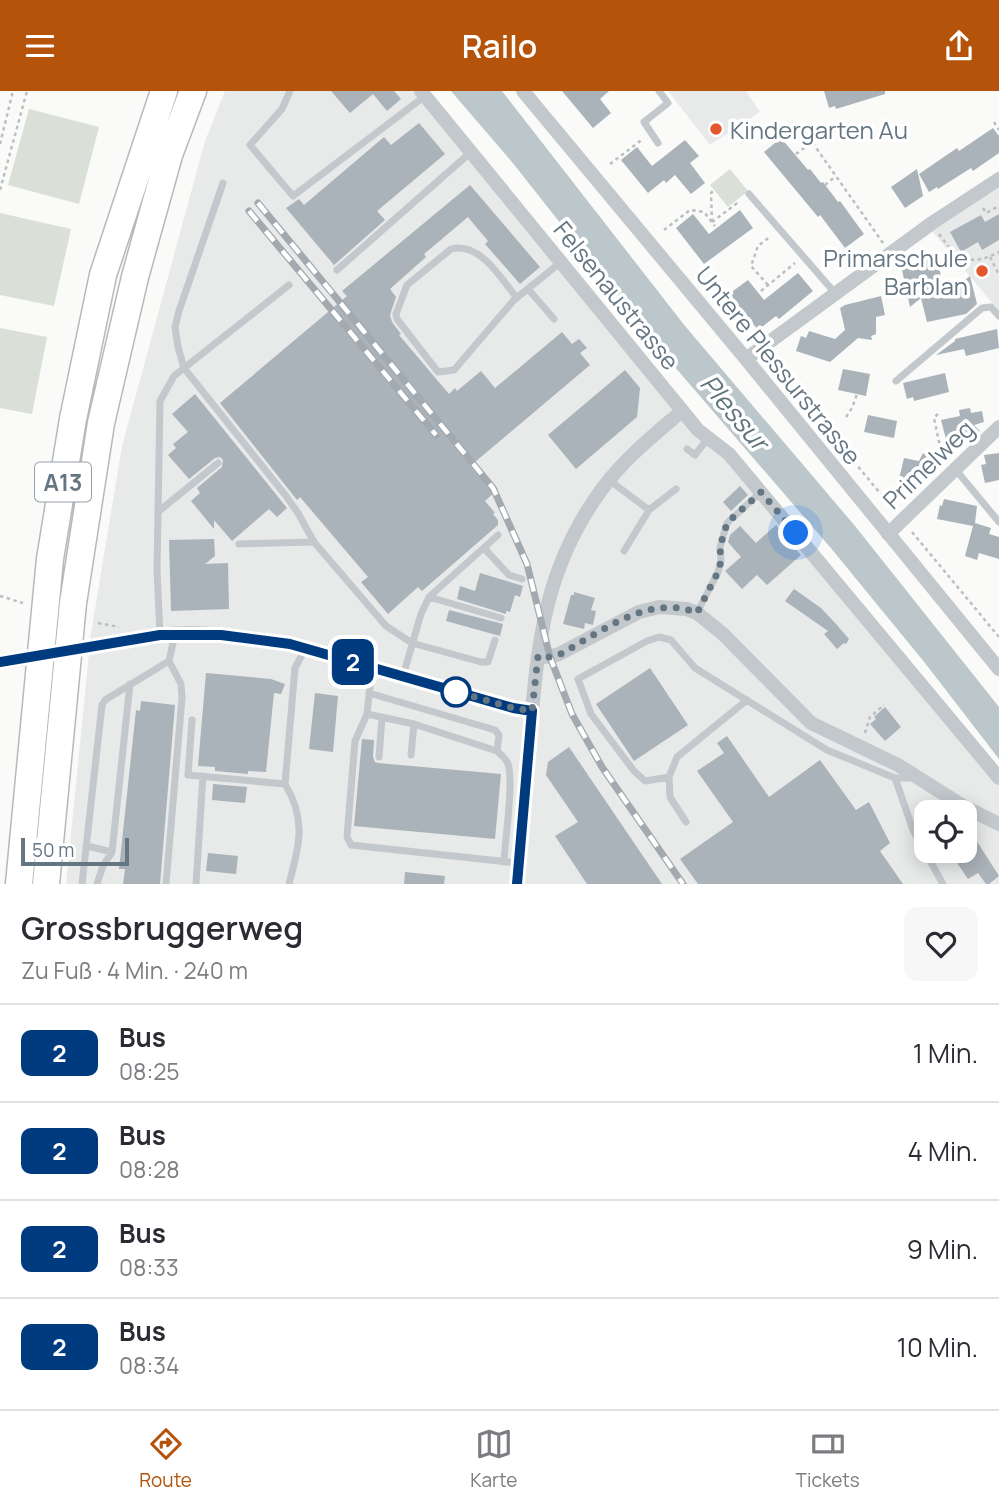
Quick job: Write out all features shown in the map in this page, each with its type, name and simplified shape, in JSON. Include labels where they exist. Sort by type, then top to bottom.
[{"type":"highway","name":"A13","points":[[19,884],[50,559],[73,419],[103,275],[164,91]]},
{"type":"highway","name":"A13","points":[[46,884],[74,603],[101,423],[148,228],[169,155],[193,91]]},
{"type":"street","name":"Untere Plessurstrasse","points":[[523,91],[999,669]]},
{"type":"street","name":"Felsenaustrasse","points":[[423,93],[682,411],[698,430],[729,454],[999,778]]},
{"type":"street","points":[[746,359],[932,223],[999,179]]},
{"type":"street","points":[[517,884],[541,625],[562,557],[575,531],[609,480],[682,411]]},
{"type":"street","name":"Primelweg","points":[[888,534],[999,427]]},
{"type":"street","points":[[538,656],[559,655],[639,612],[674,606],[697,613],[723,634],[811,723],[861,745],[962,806],[999,824]]},
{"type":"street","points":[[104,645],[167,634],[254,638],[305,649],[513,708],[532,711]]},
{"type":"street","points":[[0,662],[27,659]]},
{"type":"lane","points":[[290,91],[282,109],[250,145],[293,196],[423,93]]},
{"type":"lane","points":[[658,143],[644,122],[668,103],[659,91]]},
{"type":"lane","points":[[337,269],[471,152]]},
{"type":"lane","points":[[223,183],[174,327],[184,368],[286,495],[314,542],[386,626],[412,643],[481,662],[488,662],[495,641]]},
{"type":"lane","points":[[749,194],[835,293]]},
{"type":"lane","points":[[517,298],[477,252],[457,247],[407,285],[396,314],[397,319],[438,372],[454,370],[517,298],[561,262]]},
{"type":"lane","points":[[166,884],[183,698],[180,684],[169,661],[157,569],[160,401],[174,376],[289,285]]},
{"type":"lane","points":[[528,289],[554,319]]},
{"type":"lane","points":[[896,381],[982,308],[991,307],[999,316]]},
{"type":"lane","points":[[687,449],[695,455],[708,438]]},
{"type":"lane","points":[[159,511],[218,463]]},
{"type":"lane","points":[[956,470],[999,522]]},
{"type":"lane","points":[[609,480],[649,510]]},
{"type":"lane","points":[[624,551],[649,510],[676,489]]},
{"type":"lane","points":[[697,613],[718,572],[721,561],[720,547],[727,523],[761,492]]},
{"type":"lane","points":[[402,676],[429,597],[498,535]]},
{"type":"lane","points":[[239,544],[314,542]]},
{"type":"lane","points":[[484,548],[509,575],[522,579]]},
{"type":"lane","points":[[429,597],[501,618]]},
{"type":"lane","points":[[670,777],[645,781],[634,771],[591,714],[578,679],[659,637],[671,640],[695,668],[827,750],[895,778],[916,778]]},
{"type":"lane","points":[[289,884],[300,821],[296,802],[285,784],[295,668],[305,649]]},
{"type":"lane","points":[[82,884],[102,705],[105,699],[169,661]]},
{"type":"lane","points":[[372,667],[367,714],[355,741],[348,843],[519,863]]},
{"type":"lane","points":[[97,884],[103,866],[112,852],[130,684]]},
{"type":"lane","points":[[369,692],[495,730],[499,735],[497,751]]},
{"type":"lane","points":[[686,822],[670,797],[670,777],[677,757],[747,701]]},
{"type":"lane","points":[[367,714],[414,724],[497,751],[508,764],[504,862]]},
{"type":"lane","points":[[379,757],[383,718]]},
{"type":"lane","points":[[192,720],[188,775],[285,784]]},
{"type":"lane","points":[[411,755],[414,724]]},
{"type":"lane","points":[[196,884],[204,776]]},
{"type":"lane","points":[[895,778],[913,830],[943,884]]},
{"type":"lane","points":[[87,846],[112,852]]},
{"type":"path","points":[[0,144],[13,91]]},
{"type":"path","points":[[0,190],[27,91]]},
{"type":"path","points":[[993,122],[999,130]]},
{"type":"path","points":[[610,165],[651,133]]},
{"type":"path","points":[[796,154],[812,142],[890,253]]},
{"type":"path","points":[[825,185],[836,176]]},
{"type":"path","points":[[712,222],[713,191]]},
{"type":"path","points":[[712,222],[749,194]]},
{"type":"path","points":[[984,209],[986,213],[999,206]]},
{"type":"path","points":[[664,230],[690,210],[704,212],[715,226]]},
{"type":"path","points":[[854,216],[860,212]]},
{"type":"path","points":[[932,223],[945,243],[960,257],[976,260],[999,252]]},
{"type":"path","points":[[768,285],[751,266],[758,246],[780,229]]},
{"type":"path","points":[[761,291],[803,256]]},
{"type":"path","points":[[990,257],[999,275]]},
{"type":"path","points":[[764,352],[899,516]]},
{"type":"path","points":[[846,417],[857,394]]},
{"type":"path","points":[[938,414],[934,418],[939,442],[960,454],[965,448],[972,454]]},
{"type":"path","points":[[906,524],[999,637]]},
{"type":"path","points":[[0,596],[23,603]]},
{"type":"path","points":[[98,623],[128,629]]},
{"type":"path","points":[[861,745],[870,717],[884,705]]},
{"type":"shaded area","points":[[225,91],[419,91],[698,430],[729,454],[999,778],[999,884],[66,884],[91,633],[122,446],[205,141]]},
{"type":"shaded area","name":"Kindergarten Au","points":[[668,91],[746,91],[760,112],[710,145]]},
{"type":"shaded area","points":[[29,109],[99,127],[79,204],[8,185]]},
{"type":"shaded area","points":[[730,169],[748,191],[728,207],[710,185]]},
{"type":"shaded area","name":"Primarschule Barblan","points":[[999,186],[999,311],[932,231]]},
{"type":"shaded area","points":[[0,213],[71,229],[54,306],[0,295]]},
{"type":"shaded area","points":[[0,328],[47,337],[32,414],[0,408]]},
{"type":"water","name":"Plessur","points":[[451,91],[502,91],[685,326],[855,526],[999,707],[999,759],[830,547],[662,352],[512,162]]},
{"type":"building","points":[[331,91],[394,91],[401,99],[387,111],[373,94],[350,113]]},
{"type":"building","points":[[562,91],[609,91],[600,99],[611,113],[593,128]]},
{"type":"building","points":[[824,91],[885,91],[885,94],[836,109],[835,106],[829,108]]},
{"type":"building","points":[[419,123],[445,154],[377,211],[385,220],[334,265],[286,208],[299,199],[304,205],[384,137],[391,145]]},
{"type":"building","points":[[993,128],[999,136],[999,153],[973,171],[971,168],[929,192],[919,174]]},
{"type":"building","points":[[781,138],[808,170],[823,182],[838,202],[840,201],[864,234],[845,248],[820,215],[818,217],[764,152]]},
{"type":"building","points":[[685,140],[699,156],[690,163],[705,183],[691,194],[675,175],[648,193],[621,160],[637,147],[652,166]]},
{"type":"building","points":[[917,169],[923,196],[905,208],[891,187]]},
{"type":"building","points":[[470,185],[540,267],[520,284],[485,244],[488,241],[468,217],[424,254],[426,257],[390,289],[396,297],[390,315],[401,334],[399,335],[449,394],[455,388],[457,391],[481,371],[495,388],[562,332],[572,344],[579,339],[587,348],[580,353],[590,365],[475,462],[498,489],[485,501],[495,513],[493,514],[498,525],[422,591],[418,587],[388,614],[361,582],[368,577],[300,497],[297,500],[220,403],[347,296],[342,291]]},
{"type":"building","points":[[740,210],[753,228],[704,264],[676,228],[693,214],[709,234]]},
{"type":"building","points":[[999,214],[999,240],[982,250],[978,242],[961,252],[950,232],[981,215],[985,222]]},
{"type":"building","points":[[937,257],[945,296],[970,276],[977,304],[966,314],[927,322],[921,298],[910,307],[901,265]]},
{"type":"building","points":[[798,273],[813,291],[779,319],[776,316],[758,330],[729,294],[748,280],[764,300]]},
{"type":"building","points":[[881,296],[885,315],[876,317],[876,334],[871,336],[872,340],[858,338],[830,362],[796,351],[801,336],[806,338],[809,331],[835,339],[845,330],[840,308]]},
{"type":"building","points":[[997,329],[999,348],[966,356],[964,349],[936,355],[955,339]]},
{"type":"building","points":[[843,369],[870,374],[866,396],[838,390]]},
{"type":"building","points":[[625,370],[640,388],[637,417],[576,469],[548,435]]},
{"type":"building","points":[[945,373],[949,392],[914,401],[913,397],[907,399],[903,383]]},
{"type":"building","points":[[195,394],[287,508],[277,517],[269,509],[232,541],[214,520],[214,529],[191,501],[200,493],[197,488],[222,467],[223,460],[220,457],[215,458],[189,479],[168,455],[176,448],[173,444],[188,432],[172,414]]},
{"type":"building","points":[[970,408],[971,413],[982,411],[984,422],[974,425],[980,431],[946,439],[941,420],[960,416],[959,410]]},
{"type":"building","points":[[868,415],[897,421],[894,438],[864,432]]},
{"type":"building","points":[[923,453],[936,459],[931,464],[924,484],[899,479],[904,458],[919,461]]},
{"type":"building","points":[[999,453],[999,480],[985,483],[981,465],[986,464],[984,455]]},
{"type":"building","points":[[740,486],[748,495],[731,511],[723,502]]},
{"type":"building","points":[[944,499],[977,506],[975,523],[991,528],[989,534],[999,537],[999,559],[979,553],[977,560],[965,556],[973,526],[937,519]]},
{"type":"building","points":[[776,525],[801,555],[767,585],[757,575],[742,589],[725,571],[741,557],[728,542],[730,535],[740,526],[756,543]]},
{"type":"building","points":[[214,539],[215,556],[205,564],[228,563],[229,609],[171,611],[169,540]]},
{"type":"building","points":[[480,573],[523,586],[520,597],[515,595],[510,612],[506,611],[506,614],[457,599],[460,586],[475,591]]},
{"type":"building","points":[[794,589],[821,608],[849,639],[846,644],[837,649],[824,634],[828,631],[785,601]]},
{"type":"building","points":[[574,592],[595,598],[591,610],[596,611],[593,625],[585,623],[584,629],[563,624]]},
{"type":"building","points":[[449,610],[503,624],[500,636],[446,621]]},
{"type":"building","points":[[650,668],[688,725],[634,761],[596,704]]},
{"type":"building","points":[[206,673],[271,679],[285,684],[281,694],[274,693],[266,772],[248,771],[248,774],[215,771],[215,767],[198,766]]},
{"type":"building","points":[[315,693],[338,696],[333,752],[309,749]]},
{"type":"building","points":[[141,701],[175,705],[160,884],[123,884],[125,869],[119,869],[136,710],[140,711]]},
{"type":"building","points":[[885,707],[901,727],[885,741],[870,724]]},
{"type":"building","points":[[727,736],[769,797],[820,760],[856,810],[869,802],[890,843],[880,851],[903,884],[698,884],[680,859],[733,822],[697,771],[724,753],[717,743]]},
{"type":"building","points":[[362,739],[374,740],[373,757],[378,763],[501,774],[495,839],[354,826]]},
{"type":"building","points":[[569,747],[662,884],[587,884],[555,836],[578,822],[546,775],[548,762]]},
{"type":"building","points":[[213,784],[247,787],[245,803],[212,800]]},
{"type":"building","points":[[977,841],[999,876],[989,884],[986,884],[978,873],[968,879],[957,863],[977,863]]},
{"type":"building","points":[[208,853],[238,856],[236,874],[206,871]]},
{"type":"building","points":[[405,872],[445,876],[444,884],[404,884]]},
{"type":"tunnel","points":[[35,657],[104,645]]},
{"type":"railway","points":[[258,203],[493,488],[527,564],[550,657],[572,714],[602,767],[683,884]]},
{"type":"railway","points":[[249,211],[436,435]]},
{"type":"bus line","name":"2","points":[[0,662],[160,635],[198,634],[254,638],[290,644],[513,708],[532,711],[517,884]]},
{"type":"place","name":"Kindergarten Au","points":[[716,129]]},
{"type":"place","name":"Primarschule Barblan","points":[[982,271]]},
{"type":"route","points":[[456,692],[447,689],[532,711],[538,656],[559,655],[639,612],[674,606],[697,613],[718,572],[721,561],[720,547],[727,523],[761,492],[796,533]]}]
